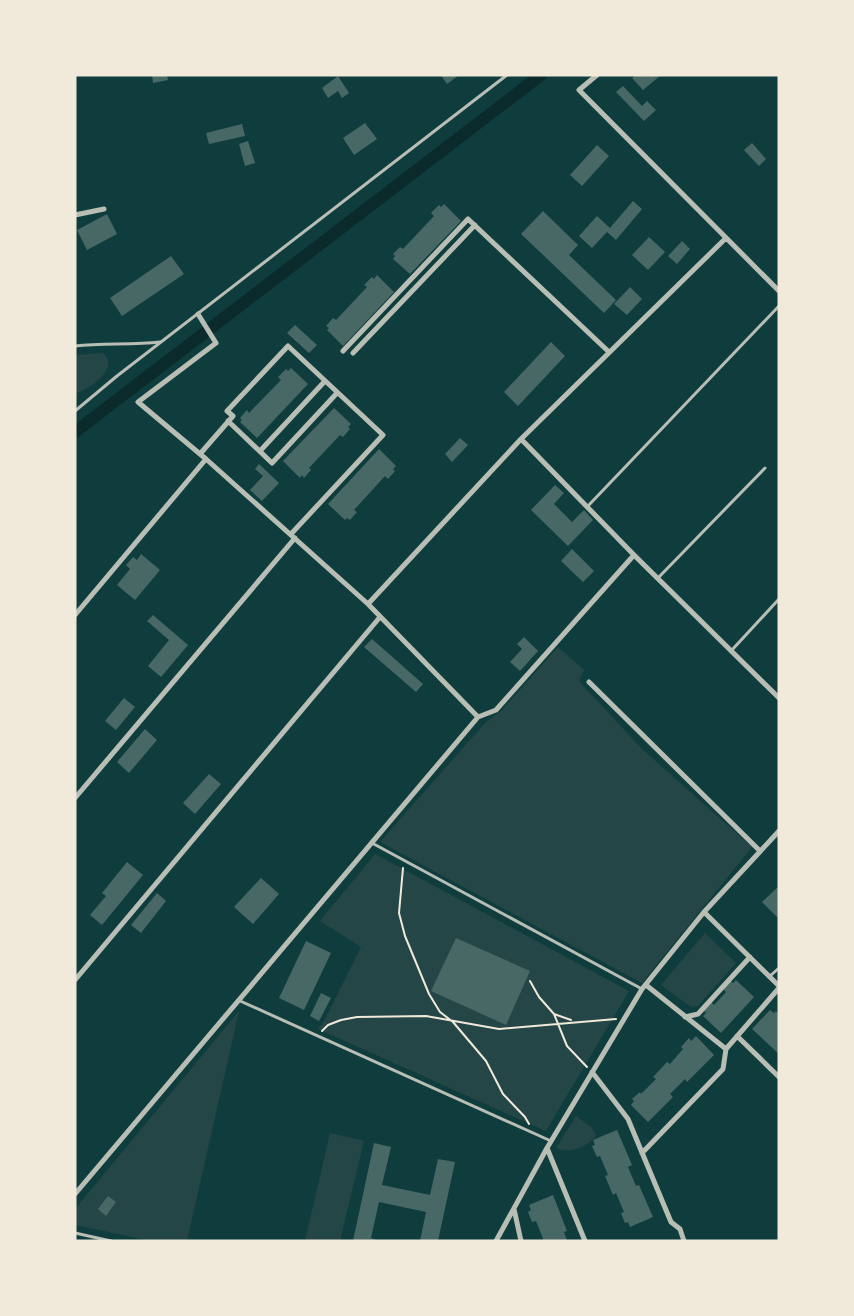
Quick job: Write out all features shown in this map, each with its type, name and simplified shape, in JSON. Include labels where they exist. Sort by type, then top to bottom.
[{"type":"street","points":[[597,75],[579,90],[779,291]]},
{"type":"street","points":[[75,215],[104,209]]},
{"type":"street","points":[[343,351],[468,219],[609,352]]},
{"type":"street","points":[[353,352],[475,225]]},
{"type":"street","points":[[368,604],[521,439],[726,238]]},
{"type":"street","points":[[198,314],[216,343],[138,402],[206,459],[368,604],[478,717]]},
{"type":"street","points":[[75,798],[293,536],[382,435],[288,346],[227,411],[233,416],[200,454]]},
{"type":"street","points":[[260,451],[325,381]]},
{"type":"street","points":[[228,421],[273,463],[337,393]]},
{"type":"street","points":[[521,439],[634,555],[779,698]]},
{"type":"street","points":[[75,615],[206,459]]},
{"type":"street","points":[[75,1194],[478,717],[496,710],[634,555]]},
{"type":"street","points":[[75,980],[380,617]]},
{"type":"street","points":[[590,682],[760,850]]},
{"type":"street","points":[[496,1241],[551,1141],[644,987],[705,912],[779,831]]},
{"type":"street","points":[[642,1153],[723,1069],[726,1049],[779,987],[705,912]]},
{"type":"street","points":[[685,1017],[698,1014],[750,957]]},
{"type":"street","points":[[644,987],[726,1049]]},
{"type":"street","points":[[737,1036],[779,1077]]},
{"type":"street","points":[[592,1072],[628,1119],[671,1222],[680,1228],[684,1241]]},
{"type":"street","points":[[547,1148],[585,1241]]},
{"type":"street","points":[[514,1209],[521,1241]]},
{"type":"lane","points":[[75,411],[507,75]]},
{"type":"lane","points":[[587,507],[779,306]]},
{"type":"lane","points":[[75,346],[162,342]]},
{"type":"lane","points":[[658,578],[765,468]]},
{"type":"lane","points":[[731,651],[779,599]]},
{"type":"lane","points":[[371,843],[644,987]]},
{"type":"lane","points":[[770,976],[779,968]]},
{"type":"lane","points":[[238,1000],[551,1141]]},
{"type":"lane","points":[[75,1233],[111,1241]]},
{"type":"path","points":[[402,860],[404,874],[399,913],[405,936],[429,994],[440,1012],[453,1022],[486,1061],[503,1094],[525,1117],[532,1132]]},
{"type":"path","points":[[530,981],[539,997],[554,1014],[567,1046],[592,1072]]},
{"type":"path","points":[[554,1014],[574,1021]]},
{"type":"path","points":[[318,1036],[328,1025],[357,1017],[426,1016],[499,1029],[625,1017]]},
{"type":"shaded area","points":[[103,353],[108,359],[106,371],[95,383],[75,394],[75,355]]},
{"type":"shaded area","points":[[558,647],[584,670],[579,681],[641,748],[752,847],[642,983],[380,842],[485,723],[501,711]]},
{"type":"shaded area","points":[[375,854],[629,991],[546,1131],[318,1029],[361,947],[320,921]]},
{"type":"shaded area","points":[[705,933],[736,963],[698,1006],[691,1007],[661,985]]},
{"type":"shaded area","points":[[239,1011],[187,1241],[151,1241],[75,1225],[75,1209]]},
{"type":"shaded area","points":[[576,1116],[591,1127],[596,1135],[589,1143],[573,1150],[556,1148]]},
{"type":"shaded area","points":[[330,1133],[364,1141],[340,1241],[305,1241]]},
{"type":"building","points":[[152,75],[167,75],[168,80],[153,83]]},
{"type":"building","points":[[441,75],[459,75],[447,84]]},
{"type":"building","points":[[636,75],[661,75],[643,90],[632,78]]},
{"type":"building","points":[[338,76],[349,93],[342,98],[338,91],[328,98],[322,88]]},
{"type":"building","points":[[623,86],[642,106],[647,101],[656,110],[644,121],[616,92]]},
{"type":"building","points":[[365,123],[377,139],[354,155],[343,138]]},
{"type":"building","points":[[242,124],[245,136],[209,144],[206,133]]},
{"type":"building","points":[[248,141],[255,163],[245,166],[239,144]]},
{"type":"building","points":[[752,143],[766,159],[759,166],[744,150]]},
{"type":"building","points":[[597,145],[609,156],[582,186],[570,175]]},
{"type":"building","points":[[633,201],[642,209],[616,240],[607,232],[592,248],[579,236],[597,216],[610,228]]},
{"type":"building","points":[[444,204],[461,221],[410,274],[393,259],[395,256],[393,254],[400,247],[403,249],[434,216],[431,213],[439,205],[441,207]]},
{"type":"building","points":[[543,211],[578,245],[569,255],[616,300],[604,313],[521,234]]},
{"type":"building","points":[[107,214],[117,234],[87,250],[77,230]]},
{"type":"building","points":[[649,237],[665,252],[648,270],[632,255]]},
{"type":"building","points":[[682,241],[690,249],[677,264],[668,256]]},
{"type":"building","points":[[171,256],[184,274],[122,316],[110,298]]},
{"type":"building","points":[[377,275],[394,292],[343,346],[327,330],[329,328],[326,326],[333,318],[336,320],[367,287],[364,285]]},
{"type":"building","points":[[630,287],[642,299],[627,315],[614,304]]},
{"type":"building","points":[[295,325],[317,345],[309,353],[287,333]]},
{"type":"building","points":[[551,342],[565,356],[518,406],[504,392]]},
{"type":"building","points":[[291,368],[308,384],[257,438],[240,422],[242,420],[240,418],[247,410],[249,413],[281,380],[278,377],[286,369],[288,371]]},
{"type":"building","points":[[334,408],[351,424],[348,427],[350,429],[343,437],[340,435],[309,468],[311,470],[304,478],[302,475],[300,478],[283,461]]},
{"type":"building","points":[[460,438],[468,445],[452,462],[445,454]]},
{"type":"building","points":[[379,449],[396,466],[393,469],[395,471],[388,479],[385,476],[354,510],[357,512],[350,520],[347,518],[345,520],[328,504]]},
{"type":"building","points":[[259,464],[279,483],[262,501],[250,490],[263,476],[255,469]]},
{"type":"building","points":[[555,485],[564,493],[554,504],[572,522],[584,510],[593,520],[568,546],[531,510]]},
{"type":"building","points":[[572,549],[594,571],[583,582],[561,561]]},
{"type":"building","points":[[141,554],[160,570],[135,600],[117,585],[130,569],[126,565],[133,557],[137,560]]},
{"type":"building","points":[[153,615],[188,645],[161,677],[148,666],[169,640],[147,621]]},
{"type":"building","points":[[524,637],[538,651],[520,671],[510,662],[522,649],[517,644]]},
{"type":"building","points":[[372,639],[423,684],[416,692],[364,647]]},
{"type":"building","points":[[124,698],[135,707],[116,730],[105,721]]},
{"type":"building","points":[[145,729],[157,740],[129,773],[117,762]]},
{"type":"building","points":[[209,774],[221,784],[195,814],[183,803]]},
{"type":"building","points":[[127,862],[143,875],[102,925],[90,915],[106,896],[102,893]]},
{"type":"building","points":[[261,878],[279,894],[253,924],[234,907]]},
{"type":"building","points":[[779,886],[779,915],[777,917],[762,902]]},
{"type":"building","points":[[157,893],[166,901],[141,933],[131,925]]},
{"type":"building","points":[[456,938],[530,971],[506,1025],[431,991]]},
{"type":"building","points":[[306,941],[331,953],[304,1010],[279,998]]},
{"type":"building","points":[[736,980],[754,997],[721,1033],[703,1016],[706,1013],[703,1010],[711,1002],[714,1005],[726,992],[723,989],[730,981],[733,983]]},
{"type":"building","points":[[321,993],[331,998],[319,1021],[310,1016]]},
{"type":"building","points":[[770,1010],[779,1014],[779,1054],[752,1029]]},
{"type":"building","points":[[696,1036],[714,1055],[687,1082],[685,1079],[670,1094],[673,1097],[648,1122],[631,1105],[634,1101],[632,1099],[640,1092],[641,1094],[656,1079],[653,1077],[667,1062],[670,1064],[689,1038],[691,1041]]},
{"type":"building","points":[[617,1130],[632,1165],[628,1167],[653,1217],[630,1227],[628,1222],[625,1223],[621,1213],[624,1212],[616,1193],[613,1195],[600,1156],[597,1157],[592,1146],[595,1145],[593,1140]]},
{"type":"building","points":[[374,1143],[391,1147],[382,1185],[430,1195],[438,1159],[455,1162],[438,1241],[420,1241],[426,1212],[379,1202],[371,1238],[379,1241],[353,1241]]},
{"type":"building","points":[[553,1195],[567,1231],[564,1232],[567,1241],[544,1241],[536,1221],[532,1222],[528,1212],[531,1210],[529,1205]]},
{"type":"building","points":[[108,1196],[116,1202],[106,1216],[98,1209]]},
{"type":"waterway","points":[[75,432],[541,75]]}]
